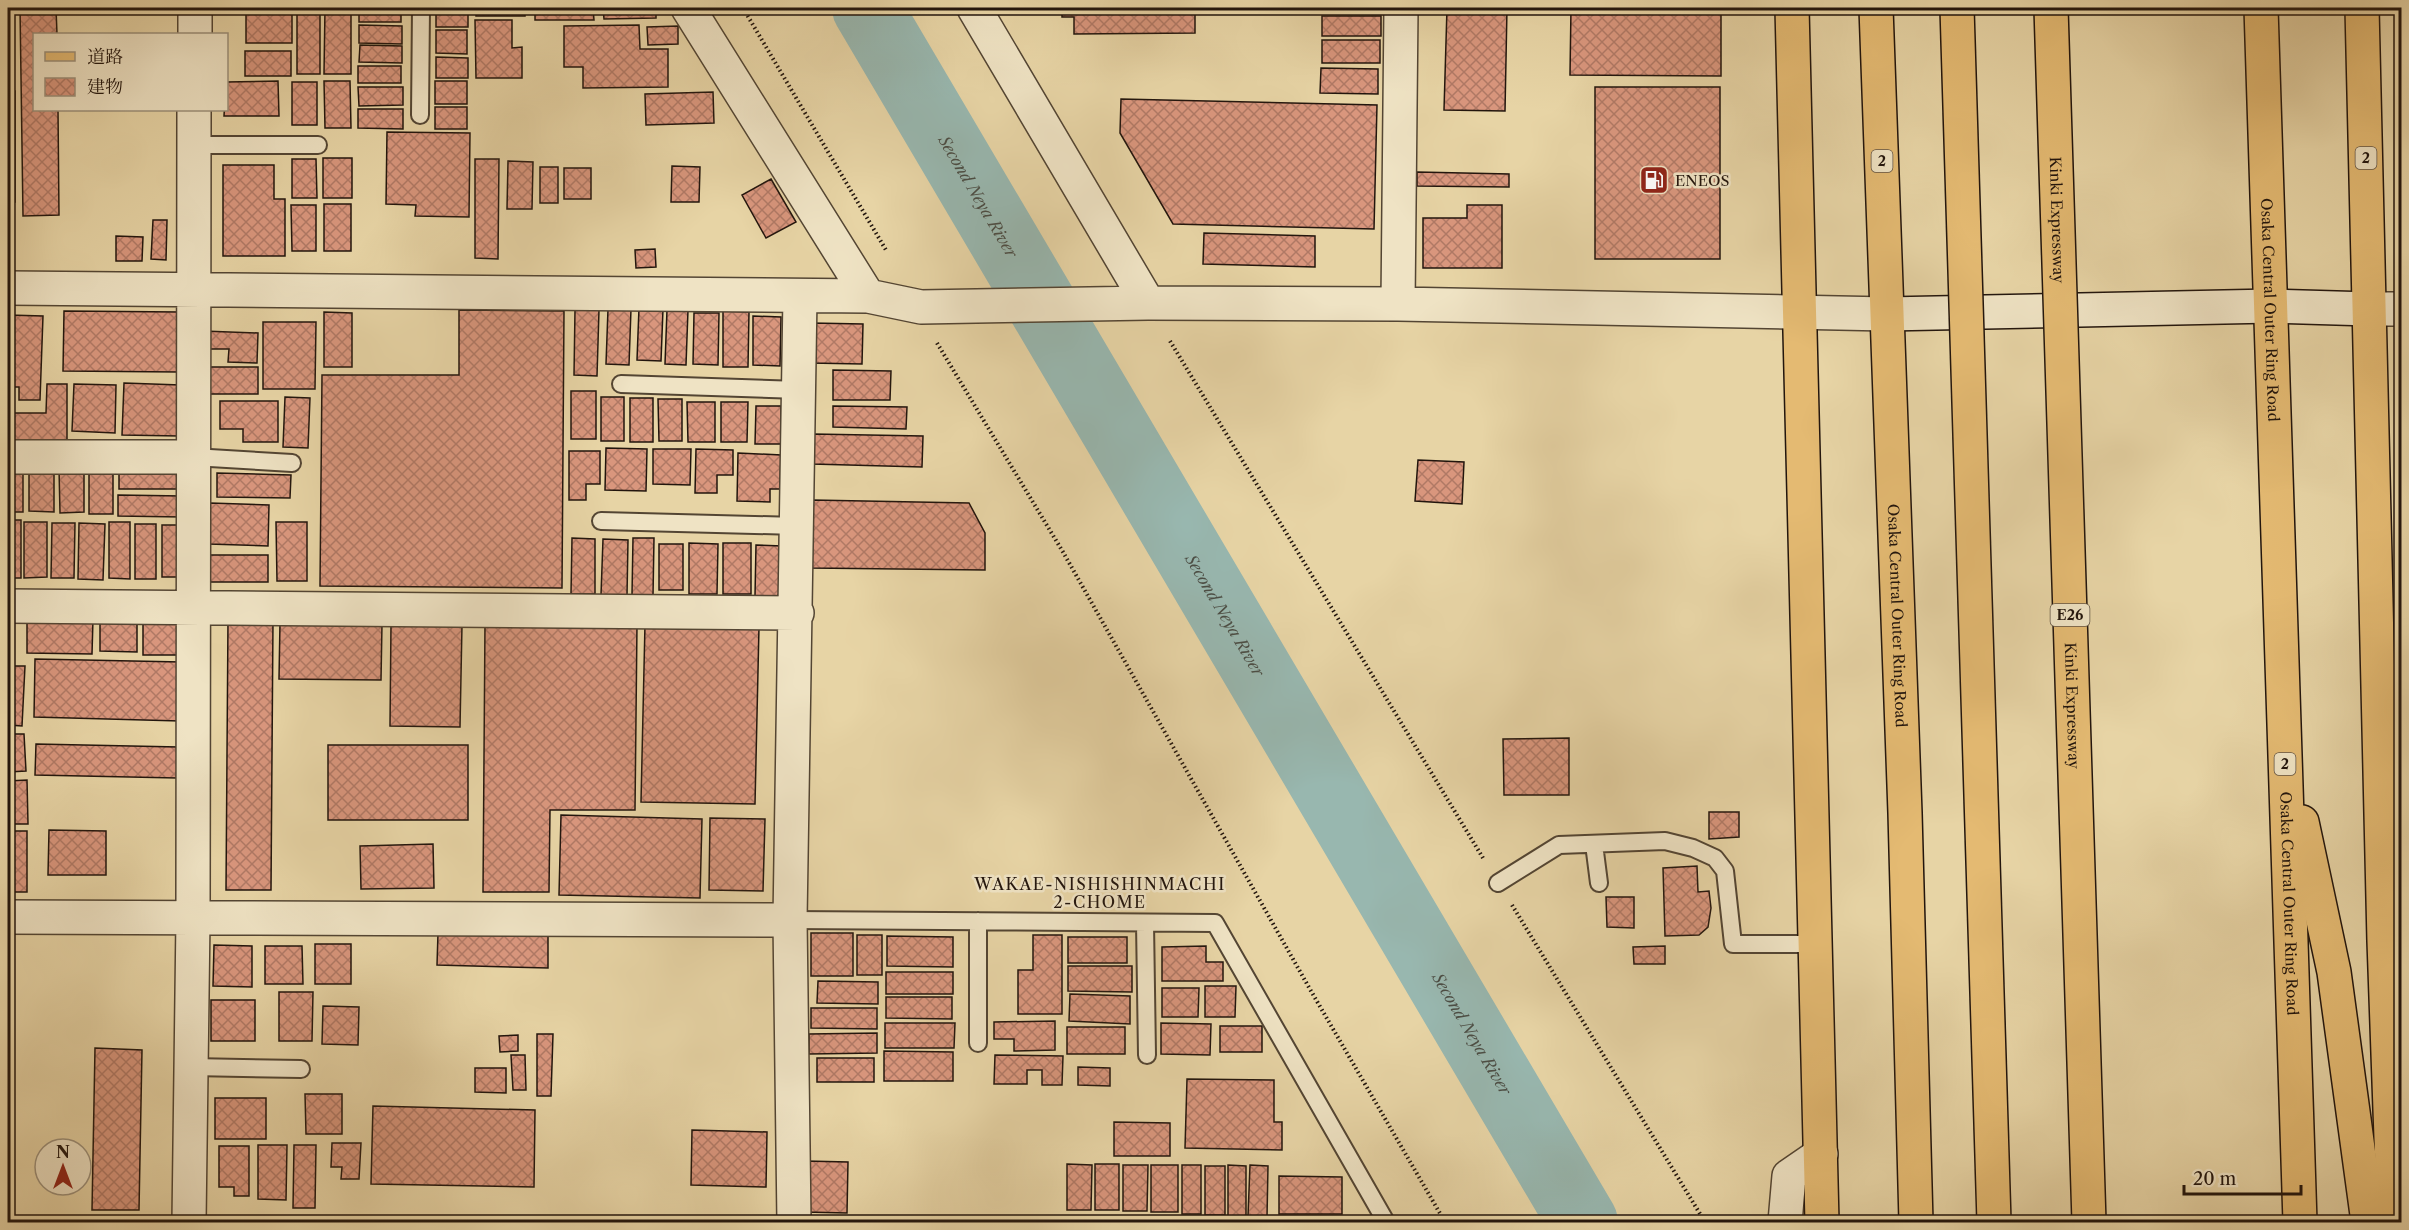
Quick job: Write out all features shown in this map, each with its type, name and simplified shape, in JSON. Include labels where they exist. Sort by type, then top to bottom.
[{"type":"main road","name":"Osaka Central Outer Ring Road","points":[[1876,8],[1905,813],[1916,1222]]},
{"type":"main road","points":[[1957,8],[1994,1222]]},
{"type":"main road","name":"Kinki Expressway","points":[[2051,8],[2090,1222]]},
{"type":"main road","name":"Osaka Central Outer Ring Road","points":[[2261,8],[2300,1222]]},
{"type":"main road","name":"2","points":[[2362,8],[2386,309],[2394,1222]]},
{"type":"main road","points":[[1792,12],[1822,1222]]},
{"type":"main road","points":[[2284,741],[2334,972],[2368,1222]]},
{"type":"street","points":[[195,8],[195,33]]},
{"type":"street","points":[[688,8],[868,296]]},
{"type":"street","points":[[974,8],[1135,303]]},
{"type":"street","points":[[1398,304],[1401,8]]},
{"type":"street","points":[[189,1222],[193,919],[194,111]]},
{"type":"street","points":[[8,288],[868,296],[933,306],[1135,303],[1398,304],[1799,311],[1887,315],[2272,306],[2386,309]]},
{"type":"street","points":[[794,1222],[790,920],[797,613],[800,296]]},
{"type":"street","points":[[8,457],[192,457]]},
{"type":"street","points":[[8,606],[797,613]]},
{"type":"street","points":[[8,917],[790,920]]},
{"type":"street","points":[[1785,1222],[1789,1176],[1821,1154]]},
{"type":"lane","points":[[420,115],[421,8]]},
{"type":"lane","points":[[194,145],[318,145]]},
{"type":"lane","points":[[621,384],[799,390]]},
{"type":"lane","points":[[192,457],[292,463]]},
{"type":"lane","points":[[601,521],[797,526]]},
{"type":"lane","points":[[1498,883],[1559,845],[1665,841],[1693,848],[1715,858],[1725,871],[1733,944],[1815,944]]},
{"type":"lane","points":[[1594,844],[1599,883]]},
{"type":"lane","points":[[790,920],[1215,923],[1386,1222]]},
{"type":"lane","points":[[978,921],[978,1043]]},
{"type":"lane","points":[[1145,922],[1147,1055]]},
{"type":"lane","points":[[191,1067],[301,1069]]},
{"type":"path","points":[[743,8],[892,260]]},
{"type":"path","points":[[1135,303],[1498,883],[1705,1222]]},
{"type":"path","points":[[933,306],[940,349],[1064,552],[1305,981],[1445,1222]]},
{"type":"building","points":[[20,8],[56,8],[57,33],[33,33],[33,111],[58,111],[59,215],[23,216]]},
{"type":"building","points":[[297,8],[320,8],[320,74],[297,74]]},
{"type":"building","points":[[325,8],[351,8],[351,74],[324,74]]},
{"type":"building","points":[[359,8],[401,8],[401,22],[359,22]]},
{"type":"building","points":[[436,8],[468,8],[468,27],[436,27]]},
{"type":"building","points":[[476,8],[525,8],[525,16],[476,16]]},
{"type":"building","points":[[535,8],[593,8],[594,20],[535,20]]},
{"type":"building","points":[[603,8],[656,8],[656,18],[604,19]]},
{"type":"building","points":[[1062,8],[1195,8],[1195,33],[1074,34],[1074,17],[1062,17]]},
{"type":"building","points":[[1322,8],[1379,8],[1379,11],[1322,10]]},
{"type":"building","points":[[1447,8],[1507,8],[1505,111],[1444,110]]},
{"type":"building","points":[[1571,8],[1721,8],[1721,76],[1570,75]]},
{"type":"building","points":[[246,13],[292,13],[292,43],[246,43]]},
{"type":"building","points":[[1322,16],[1381,16],[1381,36],[1322,36]]},
{"type":"building","points":[[475,20],[512,20],[512,48],[522,47],[522,78],[476,78]]},
{"type":"building","points":[[359,25],[402,26],[402,44],[359,43]]},
{"type":"building","points":[[639,25],[640,49],[668,49],[668,87],[583,88],[583,67],[564,67],[564,26]]},
{"type":"building","points":[[678,26],[678,44],[648,45],[647,27]]},
{"type":"building","points":[[436,30],[467,30],[467,54],[436,53]]},
{"type":"building","points":[[1322,40],[1380,40],[1380,63],[1322,63]]},
{"type":"building","points":[[360,45],[402,46],[402,63],[359,62]]},
{"type":"building","points":[[245,51],[291,51],[291,76],[245,76]]},
{"type":"building","points":[[436,57],[468,58],[468,78],[436,78]]},
{"type":"building","points":[[358,66],[401,66],[401,83],[358,83]]},
{"type":"building","points":[[1321,68],[1378,69],[1378,94],[1320,93]]},
{"type":"building","points":[[278,81],[279,116],[224,116],[224,111],[228,111],[228,82]]},
{"type":"building","points":[[324,81],[350,81],[351,128],[325,128]]},
{"type":"building","points":[[435,81],[467,81],[467,104],[435,104]]},
{"type":"building","points":[[292,82],[317,82],[317,125],[292,125]]},
{"type":"building","points":[[358,87],[403,87],[403,105],[359,106]]},
{"type":"building","points":[[1595,87],[1720,87],[1720,259],[1595,259]]},
{"type":"building","points":[[8,91],[15,91],[15,202],[8,202]]},
{"type":"building","points":[[713,92],[714,123],[646,125],[645,94]]},
{"type":"building","points":[[1121,99],[1377,105],[1374,229],[1173,224],[1120,133]]},
{"type":"building","points":[[435,107],[467,107],[467,129],[435,129]]},
{"type":"building","points":[[358,109],[403,109],[403,129],[358,128]]},
{"type":"building","points":[[387,132],[470,133],[469,217],[415,216],[416,205],[386,204]]},
{"type":"building","points":[[323,158],[352,158],[352,198],[323,198]]},
{"type":"building","points":[[292,159],[316,159],[317,198],[292,198]]},
{"type":"building","points":[[475,159],[499,159],[498,259],[475,258]]},
{"type":"building","points":[[508,161],[533,162],[532,209],[507,209]]},
{"type":"building","points":[[223,165],[274,165],[274,199],[285,199],[285,256],[223,256]]},
{"type":"building","points":[[672,166],[700,167],[699,202],[671,202]]},
{"type":"building","points":[[540,167],[558,167],[558,203],[540,203]]},
{"type":"building","points":[[564,168],[591,168],[591,199],[564,199]]},
{"type":"building","points":[[1417,172],[1509,174],[1509,187],[1417,186]]},
{"type":"building","points":[[771,179],[796,222],[766,238],[742,195]]},
{"type":"building","points":[[324,204],[351,204],[351,251],[324,251]]},
{"type":"building","points":[[291,205],[316,205],[316,251],[292,251]]},
{"type":"building","points":[[1467,205],[1502,205],[1502,268],[1423,268],[1423,218],[1467,218]]},
{"type":"building","points":[[153,220],[167,220],[166,260],[151,259]]},
{"type":"building","points":[[1204,233],[1315,236],[1315,267],[1203,264]]},
{"type":"building","points":[[116,236],[143,237],[142,261],[116,261]]},
{"type":"building","points":[[655,249],[656,267],[636,268],[635,250]]},
{"type":"building","points":[[639,308],[663,309],[661,361],[637,360]]},
{"type":"building","points":[[608,309],[631,309],[629,365],[606,364]]},
{"type":"building","points":[[459,310],[564,311],[562,588],[320,586],[322,375],[459,375]]},
{"type":"building","points":[[575,310],[599,310],[597,376],[574,375]]},
{"type":"building","points":[[667,310],[688,310],[686,365],[665,364]]},
{"type":"building","points":[[64,311],[179,312],[179,372],[63,371]]},
{"type":"building","points":[[723,311],[749,312],[748,367],[723,367]]},
{"type":"building","points":[[324,312],[352,313],[352,367],[324,367]]},
{"type":"building","points":[[694,313],[719,313],[718,365],[693,364]]},
{"type":"building","points":[[8,315],[43,316],[40,400],[19,400],[19,387],[8,387]]},
{"type":"building","points":[[753,316],[781,317],[780,366],[753,365]]},
{"type":"building","points":[[263,322],[316,322],[315,389],[263,389]]},
{"type":"building","points":[[811,323],[863,324],[862,364],[810,363]]},
{"type":"building","points":[[203,331],[258,333],[257,363],[228,362],[229,349],[203,349]]},
{"type":"building","points":[[207,367],[258,367],[258,394],[207,394]]},
{"type":"building","points":[[833,370],[891,371],[890,400],[833,400]]},
{"type":"building","points":[[124,383],[180,385],[179,436],[122,435]]},
{"type":"building","points":[[47,384],[67,384],[67,442],[8,441],[8,413],[46,413]]},
{"type":"building","points":[[74,384],[116,385],[115,433],[72,431]]},
{"type":"building","points":[[571,391],[596,391],[596,439],[571,439]]},
{"type":"building","points":[[285,397],[310,398],[308,448],[283,447]]},
{"type":"building","points":[[601,397],[624,397],[624,441],[601,441]]},
{"type":"building","points":[[630,398],[653,398],[653,442],[630,442]]},
{"type":"building","points":[[658,399],[682,399],[682,441],[659,441]]},
{"type":"building","points":[[220,401],[278,401],[278,442],[243,442],[243,429],[220,429]]},
{"type":"building","points":[[687,402],[715,402],[715,442],[688,442]]},
{"type":"building","points":[[721,402],[748,402],[747,442],[721,442]]},
{"type":"building","points":[[756,406],[781,406],[781,444],[755,444]]},
{"type":"building","points":[[833,406],[907,407],[906,429],[833,427]]},
{"type":"building","points":[[813,434],[923,436],[922,467],[812,464]]},
{"type":"building","points":[[606,448],[647,449],[646,491],[605,490]]},
{"type":"building","points":[[653,449],[691,449],[690,485],[653,484]]},
{"type":"building","points":[[696,449],[733,450],[733,475],[717,475],[717,493],[695,493]]},
{"type":"building","points":[[569,451],[600,451],[600,484],[586,484],[586,500],[569,500]]},
{"type":"building","points":[[738,453],[781,455],[780,489],[770,489],[770,502],[737,501]]},
{"type":"building","points":[[1418,460],[1464,462],[1462,504],[1415,501]]},
{"type":"building","points":[[29,467],[54,467],[54,512],[29,511]]},
{"type":"building","points":[[84,467],[84,512],[60,513],[59,468]]},
{"type":"building","points":[[8,468],[23,468],[23,512],[8,512]]},
{"type":"building","points":[[119,468],[180,468],[180,489],[119,489]]},
{"type":"building","points":[[89,469],[113,469],[113,514],[89,514]]},
{"type":"building","points":[[217,473],[291,475],[290,498],[217,497]]},
{"type":"building","points":[[118,495],[182,496],[182,517],[118,516]]},
{"type":"building","points":[[812,500],[969,503],[985,533],[985,570],[811,568]]},
{"type":"building","points":[[210,503],[269,505],[268,546],[209,544]]},
{"type":"building","points":[[8,520],[21,520],[21,578],[8,578]]},
{"type":"building","points":[[24,522],[47,522],[47,577],[24,578]]},
{"type":"building","points":[[109,522],[130,522],[130,579],[109,578]]},
{"type":"building","points":[[276,522],[307,522],[307,581],[277,581]]},
{"type":"building","points":[[52,523],[75,523],[74,578],[51,578]]},
{"type":"building","points":[[79,523],[105,524],[103,580],[78,579]]},
{"type":"building","points":[[135,524],[156,524],[156,579],[135,579]]},
{"type":"building","points":[[162,525],[184,525],[185,577],[162,577]]},
{"type":"building","points":[[572,538],[595,539],[595,594],[571,594]]},
{"type":"building","points":[[633,538],[654,538],[653,596],[632,595]]},
{"type":"building","points":[[603,539],[628,540],[627,596],[601,595]]},
{"type":"building","points":[[689,543],[718,544],[717,594],[689,594]]},
{"type":"building","points":[[723,543],[751,543],[751,594],[723,594]]},
{"type":"building","points":[[659,544],[683,544],[683,590],[659,590]]},
{"type":"building","points":[[756,545],[782,546],[781,597],[755,596]]},
{"type":"building","points":[[199,555],[268,555],[268,582],[199,582]]},
{"type":"building","points":[[100,617],[137,617],[137,652],[100,651]]},
{"type":"building","points":[[27,618],[93,619],[92,654],[27,653]]},
{"type":"building","points":[[143,620],[178,620],[177,655],[143,655]]},
{"type":"building","points":[[228,620],[273,620],[271,890],[226,890]]},
{"type":"building","points":[[280,622],[382,624],[381,680],[279,679]]},
{"type":"building","points":[[485,622],[637,624],[635,810],[550,810],[549,892],[483,892]]},
{"type":"building","points":[[391,624],[462,625],[460,727],[390,726]]},
{"type":"building","points":[[645,624],[759,627],[755,804],[641,802]]},
{"type":"building","points":[[8,644],[13,644],[12,666],[25,666],[22,726],[8,725]]},
{"type":"building","points":[[35,659],[181,662],[180,721],[34,717]]},
{"type":"building","points":[[8,734],[24,734],[26,771],[8,772]]},
{"type":"building","points":[[1569,738],[1569,795],[1504,795],[1503,739]]},
{"type":"building","points":[[36,744],[178,747],[177,778],[35,775]]},
{"type":"building","points":[[328,745],[468,745],[468,820],[328,820]]},
{"type":"building","points":[[27,780],[28,824],[8,824],[8,781]]},
{"type":"building","points":[[1709,812],[1739,812],[1739,837],[1709,839]]},
{"type":"building","points":[[561,815],[702,819],[700,898],[559,895]]},
{"type":"building","points":[[710,818],[765,819],[763,891],[709,890]]},
{"type":"building","points":[[49,830],[106,831],[106,875],[48,875]]},
{"type":"building","points":[[8,831],[27,831],[27,892],[8,892]]},
{"type":"building","points":[[433,844],[434,888],[361,889],[360,846]]},
{"type":"building","points":[[1697,866],[1698,892],[1709,891],[1711,908],[1708,927],[1699,935],[1665,936],[1663,868]]},
{"type":"building","points":[[1606,897],[1634,897],[1634,928],[1607,927]]},
{"type":"building","points":[[438,933],[548,935],[548,968],[437,965]]},
{"type":"building","points":[[811,933],[853,933],[853,976],[811,976]]},
{"type":"building","points":[[857,935],[882,935],[882,975],[857,975]]},
{"type":"building","points":[[1033,935],[1062,935],[1062,1014],[1018,1014],[1018,970],[1033,970]]},
{"type":"building","points":[[887,936],[953,937],[953,967],[887,966]]},
{"type":"building","points":[[1068,937],[1127,937],[1127,963],[1068,963]]},
{"type":"building","points":[[315,944],[351,944],[351,984],[315,984]]},
{"type":"building","points":[[214,945],[252,946],[252,987],[213,986]]},
{"type":"building","points":[[265,946],[302,946],[303,984],[265,984]]},
{"type":"building","points":[[1206,946],[1206,962],[1223,962],[1223,981],[1162,981],[1162,947]]},
{"type":"building","points":[[1665,946],[1665,964],[1634,964],[1633,947]]},
{"type":"building","points":[[1068,966],[1132,966],[1132,992],[1068,991]]},
{"type":"building","points":[[886,972],[953,972],[953,994],[886,994]]},
{"type":"building","points":[[818,981],[878,982],[878,1004],[817,1003]]},
{"type":"building","points":[[1205,986],[1236,986],[1235,1017],[1205,1017]]},
{"type":"building","points":[[1162,988],[1199,988],[1198,1017],[1162,1017]]},
{"type":"building","points":[[279,992],[313,992],[312,1041],[279,1041]]},
{"type":"building","points":[[1070,994],[1130,996],[1130,1024],[1069,1021]]},
{"type":"building","points":[[886,997],[952,997],[952,1019],[886,1018]]},
{"type":"building","points":[[211,1000],[255,1000],[255,1041],[211,1041]]},
{"type":"building","points":[[323,1006],[359,1007],[358,1045],[322,1044]]},
{"type":"building","points":[[811,1008],[877,1008],[877,1029],[811,1028]]},
{"type":"building","points":[[1055,1021],[1055,1050],[1014,1051],[1014,1039],[994,1039],[994,1022]]},
{"type":"building","points":[[885,1023],[955,1023],[954,1048],[885,1048]]},
{"type":"building","points":[[1161,1023],[1211,1024],[1210,1055],[1161,1054]]},
{"type":"building","points":[[1220,1026],[1262,1026],[1262,1052],[1220,1052]]},
{"type":"building","points":[[1067,1027],[1125,1027],[1125,1054],[1067,1054]]},
{"type":"building","points":[[877,1033],[877,1053],[809,1054],[809,1034]]},
{"type":"building","points":[[537,1034],[553,1034],[551,1096],[537,1096]]},
{"type":"building","points":[[518,1035],[518,1051],[500,1052],[499,1036]]},
{"type":"building","points":[[95,1048],[142,1050],[139,1210],[92,1210]]},
{"type":"building","points":[[884,1051],[953,1052],[953,1081],[884,1081]]},
{"type":"building","points":[[511,1055],[525,1055],[526,1090],[513,1090]]},
{"type":"building","points":[[995,1055],[1063,1056],[1062,1085],[1042,1085],[1042,1070],[1027,1070],[1027,1084],[994,1084]]},
{"type":"building","points":[[817,1058],[874,1058],[874,1082],[817,1082]]},
{"type":"building","points":[[1078,1067],[1110,1068],[1110,1086],[1078,1085]]},
{"type":"building","points":[[475,1068],[506,1068],[506,1093],[475,1092]]},
{"type":"building","points":[[1187,1079],[1274,1080],[1274,1122],[1282,1122],[1282,1150],[1185,1148]]},
{"type":"building","points":[[305,1094],[342,1094],[342,1134],[306,1134]]},
{"type":"building","points":[[215,1098],[266,1098],[266,1139],[215,1139]]},
{"type":"building","points":[[373,1106],[535,1110],[534,1187],[371,1184]]},
{"type":"building","points":[[1114,1122],[1170,1123],[1170,1156],[1114,1156]]},
{"type":"building","points":[[692,1130],[767,1132],[766,1187],[691,1185]]},
{"type":"building","points":[[332,1143],[361,1143],[359,1179],[341,1179],[342,1167],[331,1167]]},
{"type":"building","points":[[258,1145],[287,1145],[286,1200],[258,1199]]},
{"type":"building","points":[[294,1145],[316,1145],[315,1208],[293,1208]]},
{"type":"building","points":[[219,1146],[249,1146],[249,1196],[234,1196],[234,1187],[219,1187]]},
{"type":"building","points":[[805,1161],[848,1162],[847,1213],[804,1212]]},
{"type":"building","points":[[1067,1164],[1092,1165],[1091,1210],[1067,1210]]},
{"type":"building","points":[[1095,1164],[1119,1164],[1119,1210],[1095,1210]]},
{"type":"building","points":[[1123,1165],[1148,1165],[1147,1211],[1123,1211]]},
{"type":"building","points":[[1151,1165],[1178,1165],[1178,1212],[1151,1212]]},
{"type":"building","points":[[1182,1165],[1201,1165],[1201,1214],[1182,1214]]},
{"type":"building","points":[[1228,1165],[1246,1166],[1246,1216],[1228,1216]]},
{"type":"building","points":[[1250,1165],[1268,1166],[1267,1217],[1248,1216]]},
{"type":"building","points":[[1205,1166],[1225,1166],[1225,1215],[1205,1215]]},
{"type":"building","points":[[1279,1176],[1342,1177],[1342,1214],[1279,1214]]},
{"type":"waterway","name":"Second Neya River","points":[[867,8],[1583,1222]]},
{"type":"place","name":"ENEOS","points":[[1654,180]]},
{"type":"district","name":"WAKAE-NISHISHINMACHI 2-CHOME","points":[[1100,893]]}]
